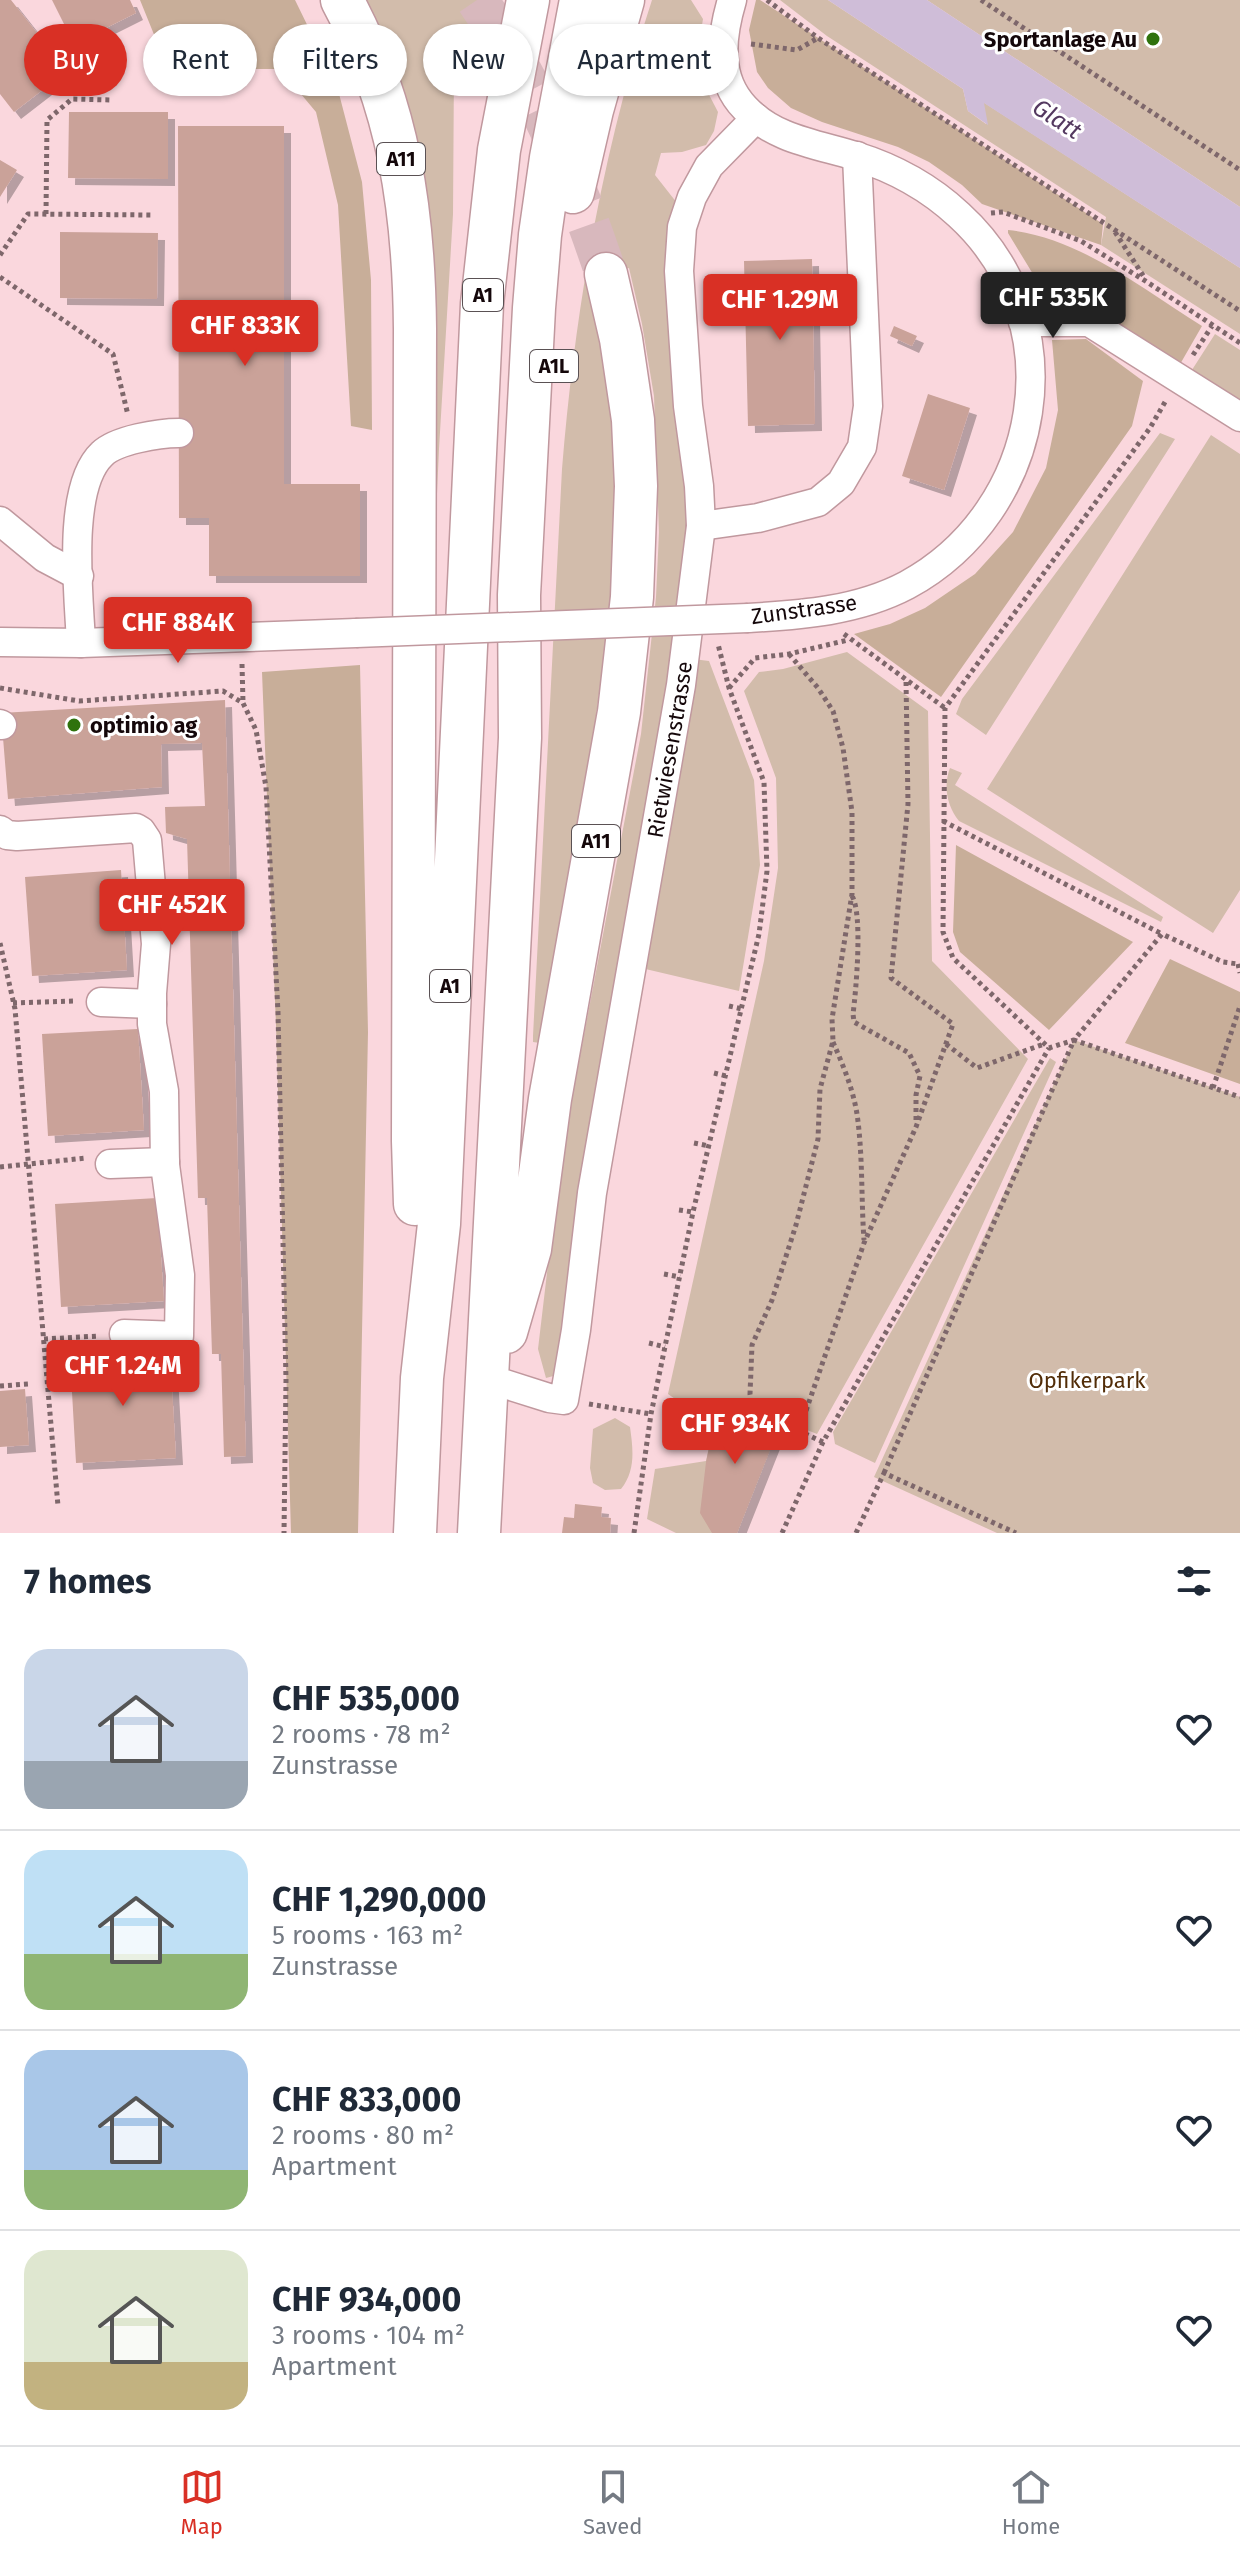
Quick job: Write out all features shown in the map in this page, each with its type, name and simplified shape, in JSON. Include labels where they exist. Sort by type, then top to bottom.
[{"type":"highway","name":"A11","points":[[342,0],[375,68],[393,123],[405,184],[413,264],[413,1141],[422,1378]]},
{"type":"highway","name":"A1","points":[[415,1533],[422,1378],[439,1224],[482,304],[499,150],[528,0]]},
{"type":"highway","name":"A1","points":[[479,1533],[489,1391],[520,738],[519,595],[529,384],[540,235],[581,0]]},
{"type":"highway","name":"A1L","points":[[520,738],[543,596],[557,331],[571,201],[592,110],[623,0]]},
{"type":"highway","name":"A11","points":[[489,1391],[530,1249],[550,1099],[609,772],[627,652],[635,554],[635,450],[630,392],[606,274]]},
{"type":"street","name":"Zunstrasse","points":[[0,642],[81,643],[356,633],[748,618],[819,612],[859,604],[908,585],[954,551],[977,529],[995,505],[1018,456],[1026,425],[1030,376],[1023,322],[1013,293],[999,264],[962,217],[935,194],[909,178],[857,156],[771,130],[739,101],[725,70],[722,44],[732,0]]},
{"type":"street","name":"Rietwiesenstrasse","points":[[564,1400],[576,1330],[592,1193],[681,685],[701,526],[688,406],[679,271],[682,227],[692,197],[709,166],[756,118]]},
{"type":"street","points":[[701,526],[758,518],[818,502],[841,483],[862,447],[868,406],[857,156]]},
{"type":"street","points":[[1023,322],[1089,322],[1240,417]]},
{"type":"street","points":[[81,643],[78,516],[85,480],[102,453],[133,439],[179,433]]},
{"type":"street","points":[[0,521],[45,558],[79,576]]},
{"type":"street","points":[[0,830],[17,836],[136,828],[147,840],[156,944],[152,1024],[164,1091],[165,1162],[180,1275],[179,1336],[124,1334]]},
{"type":"street","points":[[101,1002],[152,1004]]},
{"type":"street","points":[[110,1164],[165,1162]]},
{"type":"street","points":[[489,1391],[564,1400]]},
{"type":"path","points":[[767,0],[818,38],[1240,311]]},
{"type":"path","points":[[981,0],[1240,170]]},
{"type":"path","points":[[746,43],[797,50],[818,38]]},
{"type":"path","points":[[46,214],[47,120],[72,99],[111,100]]},
{"type":"path","points":[[962,217],[1003,212],[1081,241],[1240,343]]},
{"type":"path","points":[[0,255],[28,214],[154,215]]},
{"type":"path","points":[[1113,229],[1147,282]]},
{"type":"path","points":[[0,277],[113,354],[133,439]]},
{"type":"path","points":[[1047,1046],[953,958],[943,932],[945,708],[1150,428]]},
{"type":"path","points":[[819,612],[849,640],[945,708]]},
{"type":"path","points":[[634,1533],[651,1414],[693,1212],[759,934],[767,871],[764,782],[729,688],[718,650],[718,634]]},
{"type":"path","points":[[729,688],[755,658],[849,640]]},
{"type":"path","points":[[782,644],[786,654],[818,688],[833,711],[843,748],[852,812],[852,894],[832,1019],[833,1041],[820,1089],[818,1139],[772,1300],[752,1345],[750,1394],[752,1405],[782,1417],[799,1431],[823,1442]]},
{"type":"path","points":[[241,655],[243,703],[256,730],[266,787],[278,1012],[286,1380],[284,1533]]},
{"type":"path","points":[[799,1431],[864,1243],[916,1127],[953,1024],[891,978],[908,804],[906,680]]},
{"type":"path","points":[[0,688],[79,701],[223,691],[243,703]]},
{"type":"path","points":[[943,821],[1162,934],[1223,962],[1239,964],[1240,973]]},
{"type":"path","points":[[852,894],[856,901],[857,935],[854,1022],[909,1053],[920,1076],[916,1095],[916,1127]]},
{"type":"path","points":[[856,1533],[1074,1040],[1162,934]]},
{"type":"path","points":[[0,943],[13,1003],[58,1506]]},
{"type":"path","points":[[13,1003],[62,1000],[101,1002]]},
{"type":"path","points":[[729,1006],[742,1009]]},
{"type":"path","points":[[1213,1088],[1240,1006]]},
{"type":"path","points":[[946,1044],[977,1068],[1074,1040],[1240,1097]]},
{"type":"path","points":[[833,1041],[857,1111],[864,1243]]},
{"type":"path","points":[[782,1533],[823,1442],[1047,1046]]},
{"type":"path","points":[[714,1073],[726,1076]]},
{"type":"path","points":[[694,1143],[709,1146]]},
{"type":"path","points":[[0,1167],[92,1158],[110,1164]]},
{"type":"path","points":[[679,1210],[693,1212]]},
{"type":"path","points":[[664,1274],[680,1277]]},
{"type":"path","points":[[44,1339],[124,1334]]},
{"type":"path","points":[[649,1343],[665,1347]]},
{"type":"path","points":[[0,1386],[28,1384]]},
{"type":"path","points":[[564,1400],[651,1414]]},
{"type":"path","points":[[884,1473],[1016,1533]]},
{"type":"green space","points":[[356,0],[494,0],[489,24],[423,24],[423,96],[454,96],[453,214],[432,606],[426,462],[371,96],[407,96],[407,24],[360,24]]},
{"type":"green space","points":[[652,0],[691,0],[703,19],[702,24],[644,24]]},
{"type":"green space","points":[[780,0],[828,0],[963,89],[968,111],[986,124],[983,102],[1240,268],[1240,334],[1101,245],[1106,217],[827,36]]},
{"type":"green space","points":[[927,0],[1240,0],[1240,207]]},
{"type":"green space","points":[[624,96],[710,96],[718,112],[714,131],[706,145],[682,152],[661,153],[655,175],[677,203],[689,516],[683,596],[557,1375],[546,1378],[538,1349],[569,1114],[641,734],[656,597],[659,532],[654,396],[629,268],[585,280],[611,410],[615,468],[614,547],[592,744],[574,856],[540,1043],[533,1042],[562,469],[583,291],[593,232],[605,173]]},
{"type":"green space","points":[[1215,334],[1240,350],[1240,404],[1190,373]]},
{"type":"green space","points":[[1160,433],[1175,439],[986,735],[956,714],[962,699]]},
{"type":"green space","points":[[1211,435],[1240,454],[1240,890],[1213,933],[987,789]]},
{"type":"green space","points":[[847,652],[928,711],[932,961],[1028,1059],[817,1434],[782,1420],[737,1533],[676,1533],[647,1519],[655,1469],[706,1461],[715,1420],[695,1413],[668,1394],[764,961],[778,868],[776,778],[744,691],[759,672]]},
{"type":"green space","points":[[693,659],[709,661],[754,780],[760,865],[739,991],[637,967]]},
{"type":"green space","points":[[950,768],[962,773],[955,785],[1163,917],[1161,922],[959,821],[947,796]]},
{"type":"green space","name":"Opfikerpark","points":[[1074,1040],[1240,1097],[1240,1533],[997,1533],[874,1477]]},
{"type":"green space","points":[[1050,1058],[1056,1062],[875,1463],[835,1444],[833,1432]]},
{"type":"green space","points":[[615,1418],[630,1427],[631,1467],[621,1489],[605,1490],[593,1483],[590,1468],[593,1429]]},
{"type":"shaded area","points":[[140,0],[295,0],[307,24],[273,24],[273,69],[257,69],[257,24],[150,24]]},
{"type":"shaded area","points":[[756,0],[1103,224],[1101,245],[982,204],[962,185],[929,162],[898,147],[822,122],[791,108],[768,88],[757,72],[749,30]]},
{"type":"shaded area","points":[[303,96],[340,96],[362,182],[371,280],[372,430],[351,426],[338,205],[316,112]]},
{"type":"shaded area","points":[[1008,230],[1061,243],[1086,254],[1202,326],[1179,366],[1052,310],[1043,303],[1036,279]]},
{"type":"shaded area","points":[[1086,339],[1143,381],[1132,426],[941,697],[854,634],[890,624],[925,608],[975,574],[1013,532],[1046,468],[1058,410],[1052,340]]},
{"type":"shaded area","points":[[360,665],[368,1032],[358,1533],[291,1533],[262,672]]},
{"type":"shaded area","points":[[956,845],[1133,942],[1049,1030],[960,952],[953,932]]},
{"type":"shaded area","points":[[1170,959],[1240,992],[1240,1084],[1125,1043]]},
{"type":"water","name":"Glatt","points":[[828,0],[927,0],[1240,207],[1240,268],[984,103],[988,125],[968,111],[963,89]]},
{"type":"building","points":[[0,0],[11,0],[30,24],[24,24],[24,96],[35,96],[14,112],[0,94]]},
{"type":"building","points":[[52,0],[130,0],[136,13],[114,24],[64,24]]},
{"type":"building","points":[[69,112],[168,112],[168,179],[68,178]]},
{"type":"building","points":[[178,126],[284,126],[284,484],[360,484],[360,576],[209,576],[209,518],[179,518]]},
{"type":"building","points":[[0,160],[17,170],[0,197]]},
{"type":"building","points":[[60,232],[158,233],[157,299],[60,298]]},
{"type":"building","points":[[812,259],[815,424],[748,426],[744,261]]},
{"type":"building","points":[[894,326],[917,336],[912,346],[890,336]]},
{"type":"building","points":[[928,394],[970,408],[944,490],[902,476]]},
{"type":"building","points":[[225,700],[246,1456],[224,1457],[221,1354],[212,1354],[207,1198],[198,1198],[187,839],[166,833],[165,807],[205,806],[202,743],[161,744],[162,787],[8,799],[1,713]]},
{"type":"building","points":[[121,870],[127,970],[32,976],[25,877]]},
{"type":"building","points":[[138,1029],[144,1130],[48,1136],[42,1034]]},
{"type":"building","points":[[157,1198],[164,1301],[61,1307],[55,1204]]},
{"type":"building","points":[[170,1352],[176,1458],[76,1463],[70,1357]]},
{"type":"building","points":[[25,1389],[29,1445],[0,1447],[0,1391]]},
{"type":"building","points":[[729,1403],[781,1422],[737,1533],[712,1533],[700,1513],[706,1462],[715,1420]]},
{"type":"building","points":[[575,1504],[602,1507],[601,1517],[611,1518],[610,1533],[562,1533],[564,1517],[574,1518]]},
{"type":"tunnel","points":[[477,0],[518,66],[552,132],[606,274]]},
{"type":"place","name":"Sportanlage Au","points":[[1153,39]]},
{"type":"place","name":"optimio ag","points":[[74,725]]}]
